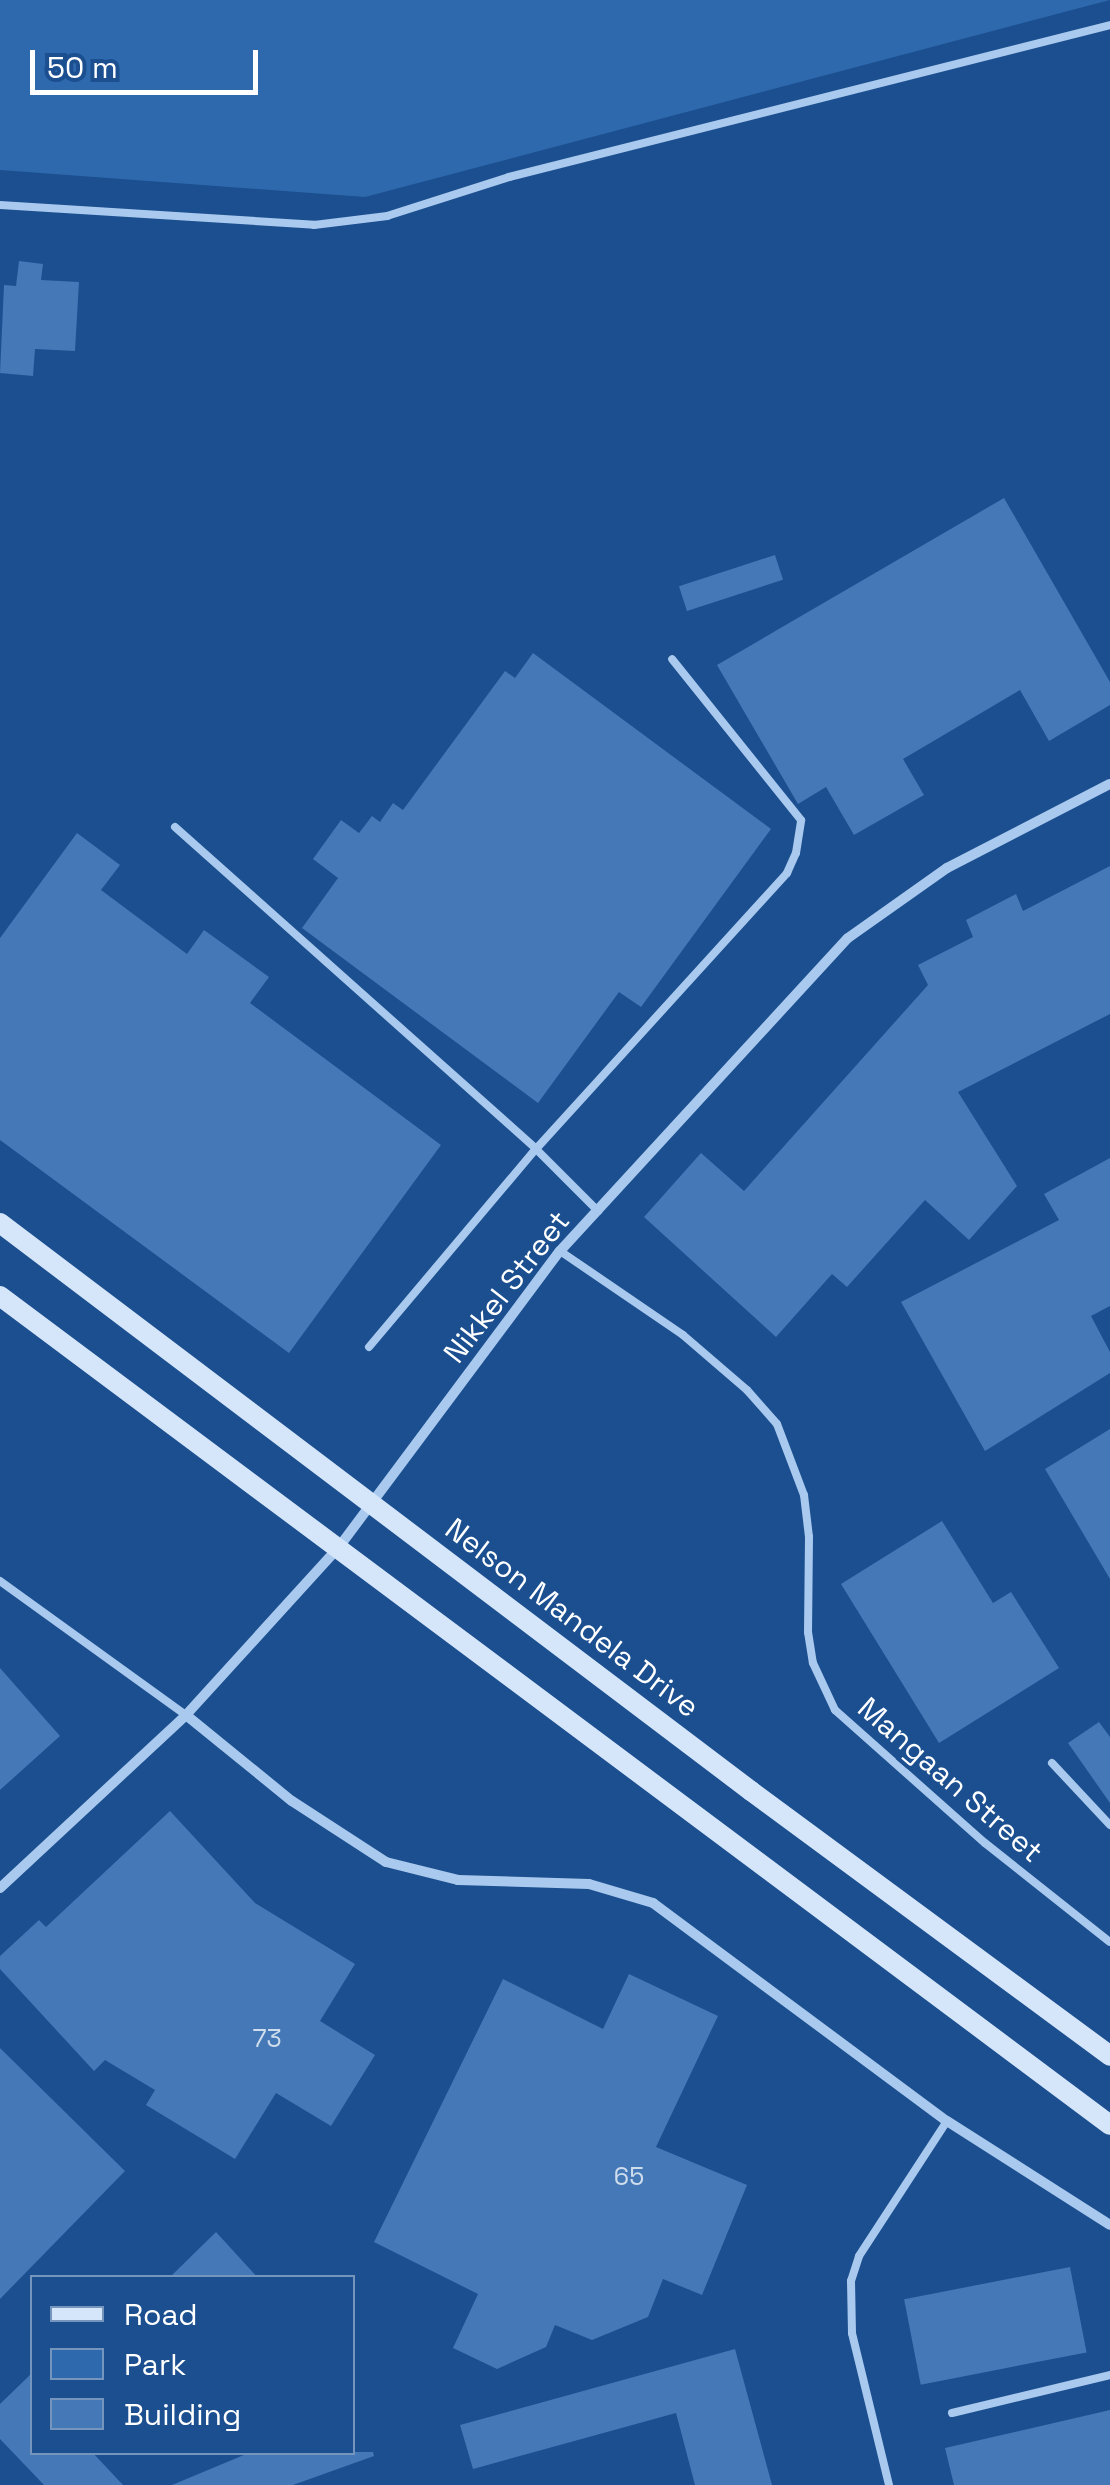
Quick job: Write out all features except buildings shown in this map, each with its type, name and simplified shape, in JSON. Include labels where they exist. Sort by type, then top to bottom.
[{"type":"main road","name":"Nelson Mandela Drive","points":[[0,1223],[1110,2056]]},
{"type":"main road","points":[[0,1296],[1110,2124]]},
{"type":"street","name":"Nikkel Street","points":[[0,1888],[186,1715],[339,1547],[560,1252],[848,938],[947,868],[1110,784]]},
{"type":"street","points":[[186,1715],[292,1801],[386,1862],[458,1880],[589,1884],[653,1902],[947,2121],[1110,2224]]},
{"type":"lane","points":[[0,206],[314,226],[386,216],[508,177],[1110,26]]},
{"type":"lane","points":[[369,1347],[536,1149],[787,873],[796,853],[800,820],[672,659]]},
{"type":"lane","points":[[174,827],[536,1149],[598,1211]]},
{"type":"lane","name":"Mangaan Street","points":[[560,1252],[683,1334],[747,1390],[777,1424],[804,1495],[808,1632],[813,1663],[834,1710],[943,1807],[1110,1942]]},
{"type":"lane","points":[[0,1580],[186,1715]]},
{"type":"lane","points":[[1052,1763],[1110,1825]]},
{"type":"lane","points":[[889,2485],[852,2333],[851,2280],[859,2256],[947,2121]]},
{"type":"lane","points":[[952,2412],[1110,2376]]},
{"type":"green space","points":[[0,0],[1110,0],[365,197],[0,170]]}]
